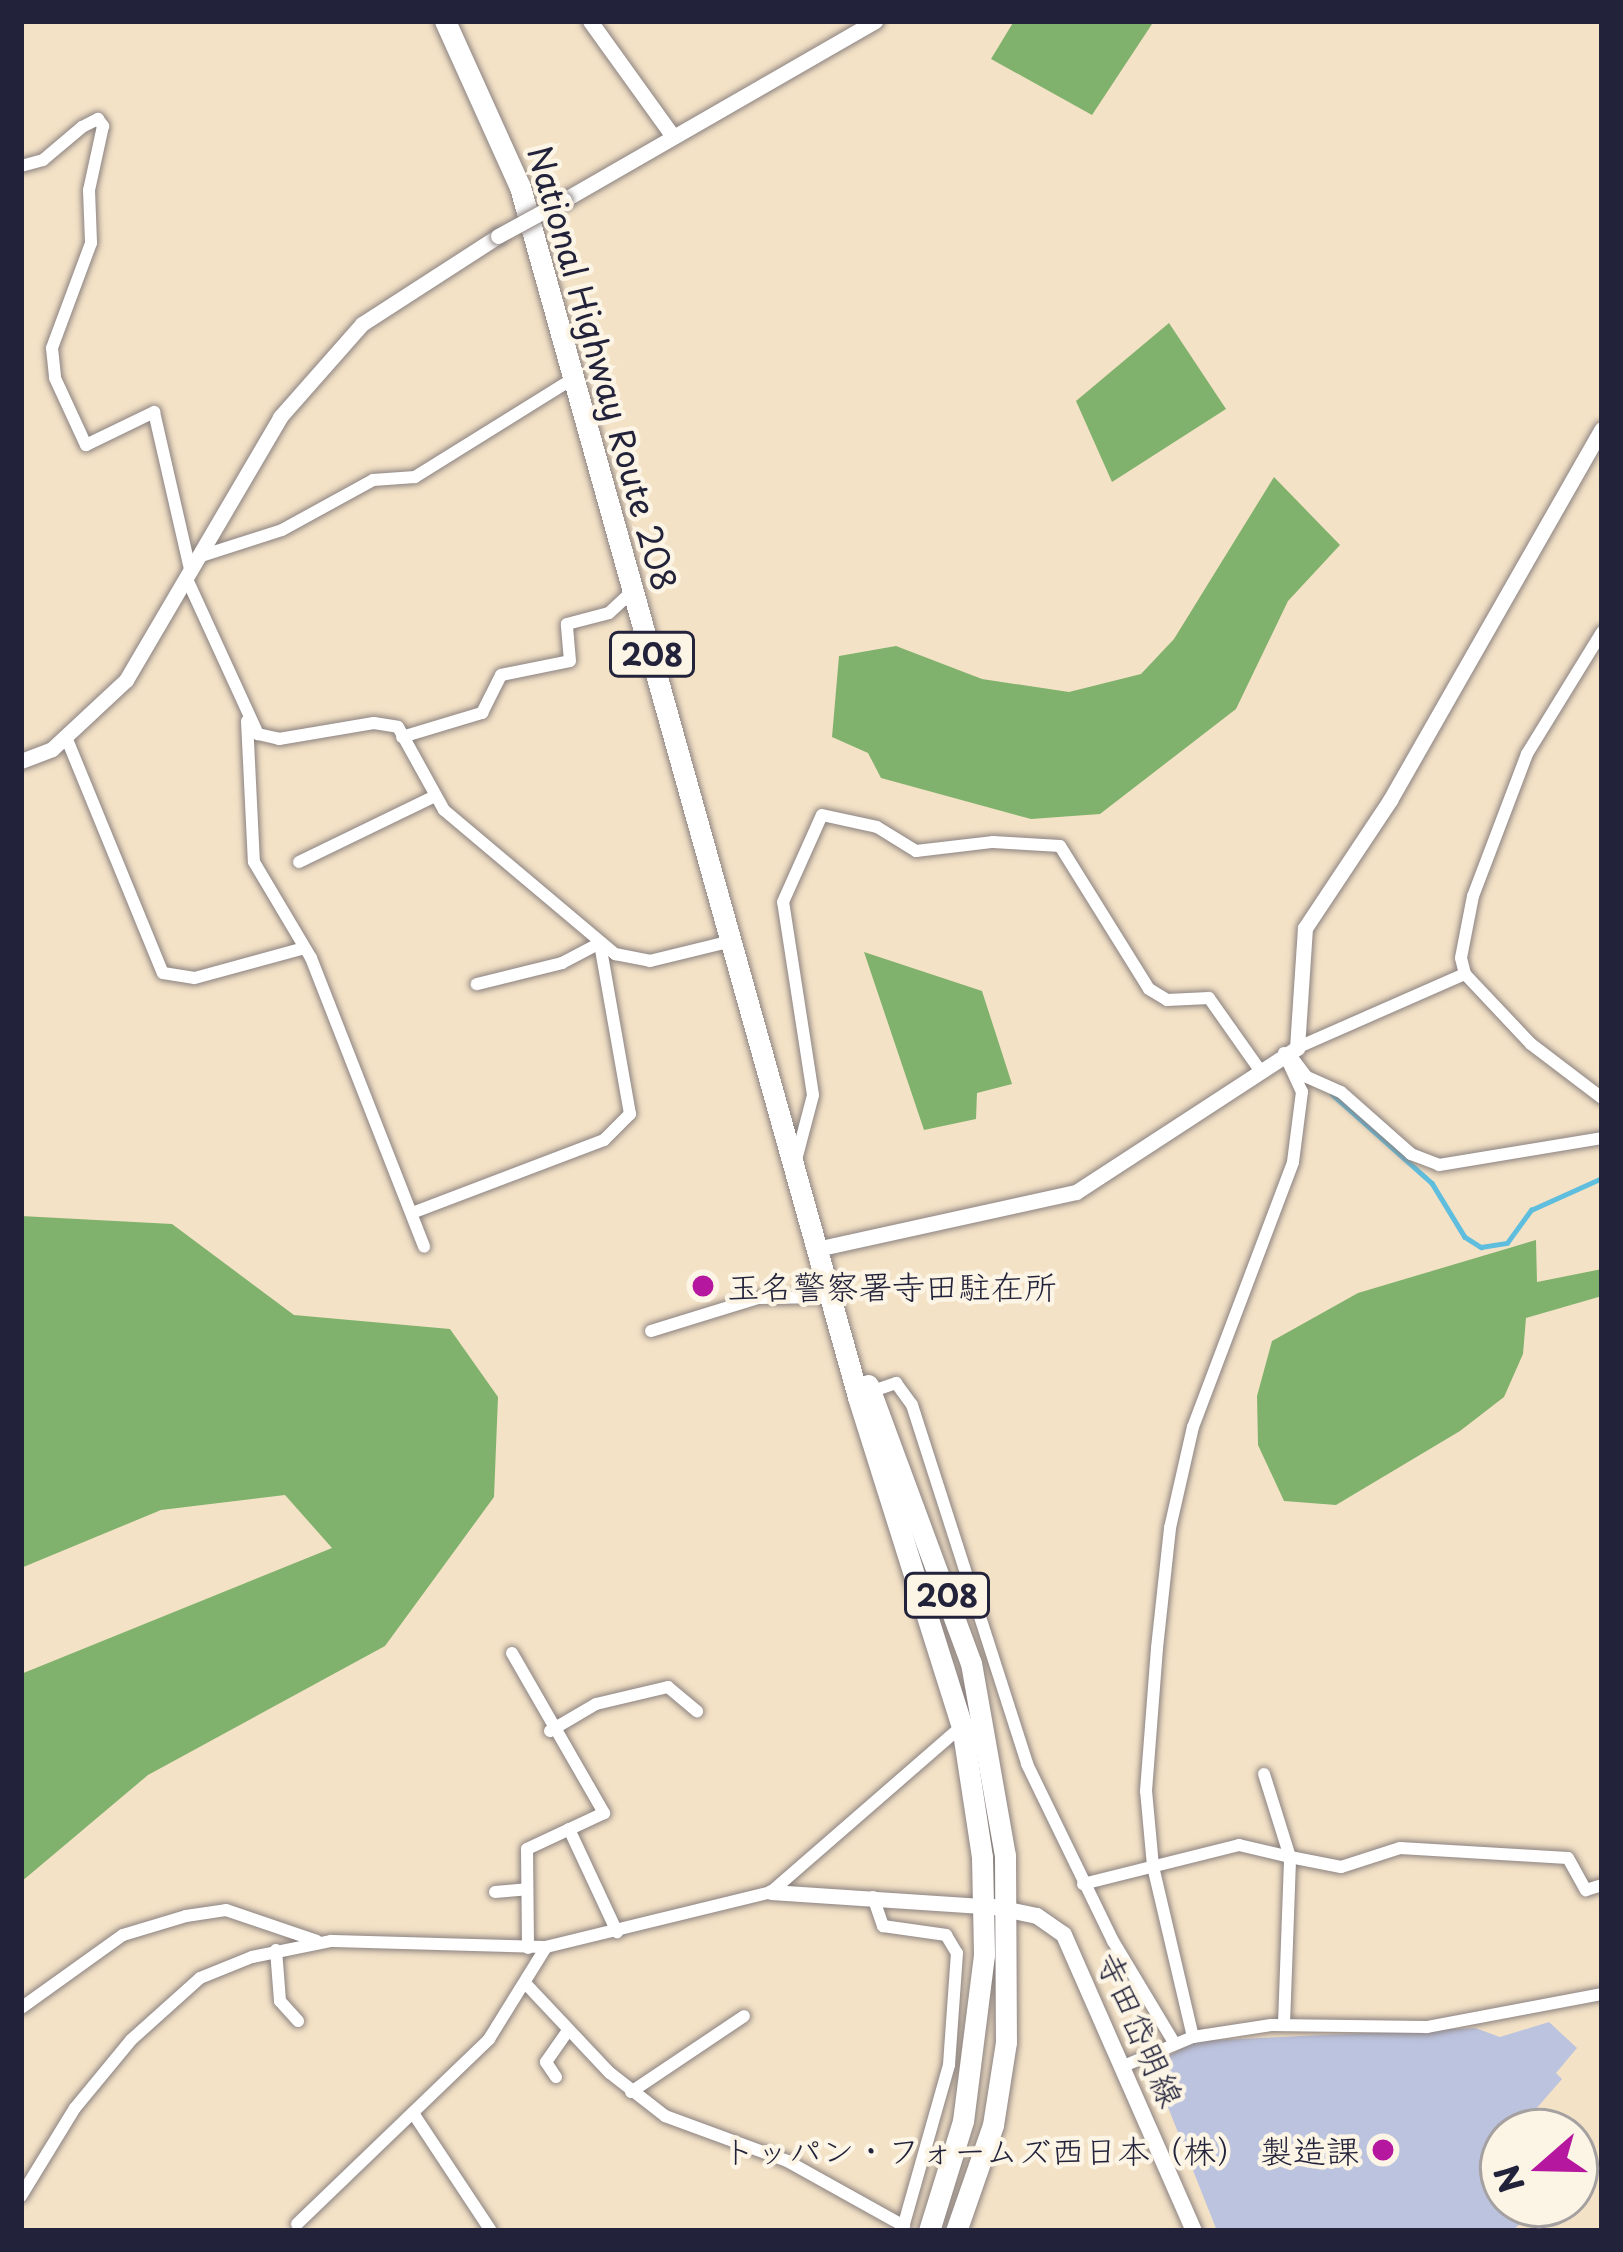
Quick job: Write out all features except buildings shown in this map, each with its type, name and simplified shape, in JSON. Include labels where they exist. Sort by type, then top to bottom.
[{"type":"highway","name":"National Highway Route 208","points":[[445,21],[520,187],[833,1297],[962,1726],[982,1906],[981,1993],[963,2121],[929,2231]]},
{"type":"highway","name":"National Highway Route 208","points":[[833,1297],[971,1663],[996,1776],[1008,1908],[1006,2042],[992,2125],[956,2231]]},
{"type":"main road","name":"寺田岱明線","points":[[982,1906],[1008,1908],[1064,1935],[1126,2065],[1193,2231]]},
{"type":"street","points":[[590,21],[672,135]]},
{"type":"street","points":[[21,760],[66,736],[127,680],[280,417],[362,324],[498,236],[875,21]]},
{"type":"street","points":[[21,166],[43,160],[98,119],[104,126],[89,190],[91,243],[52,348],[55,378],[86,445],[154,412],[191,568],[247,714],[254,862],[301,949],[424,1246]]},
{"type":"street","points":[[191,568],[282,530],[373,480],[415,477],[574,378]]},
{"type":"street","points":[[1193,2037],[1153,1866],[1145,1791],[1170,1528],[1192,1427],[1293,1162],[1302,1092],[1289,1051],[1305,928],[1390,800],[1602,429]]},
{"type":"street","points":[[402,737],[482,713],[501,675],[570,661],[567,624],[609,613],[634,591]]},
{"type":"street","points":[[1600,638],[1527,754],[1473,896],[1465,974],[1531,1044],[1602,1098]]},
{"type":"street","points":[[247,714],[267,738],[374,723],[398,727],[433,797],[600,943],[639,962],[732,941]]},
{"type":"street","points":[[66,736],[163,973],[195,977],[301,949]]},
{"type":"street","points":[[298,862],[433,797]]},
{"type":"street","points":[[796,1160],[812,1095],[783,902],[822,815],[877,827],[916,850],[993,842],[1066,850],[1103,924],[1149,989],[1167,1000],[1209,998],[1259,1070]]},
{"type":"street","points":[[477,984],[562,963],[600,943]]},
{"type":"street","points":[[412,1214],[604,1140],[630,1114],[600,943]]},
{"type":"street","points":[[821,1248],[1076,1192],[1107,1178],[1289,1051],[1465,974]]},
{"type":"street","points":[[1289,1051],[1307,1077],[1341,1092],[1411,1154],[1439,1165],[1602,1138]]},
{"type":"street","points":[[651,1331],[758,1298],[833,1297]]},
{"type":"street","points":[[870,1392],[896,1383],[912,1405],[968,1592],[996,1654],[1027,1764],[1084,1884],[1175,2044]]},
{"type":"street","points":[[512,1653],[550,1730],[604,1813],[526,1849],[528,1948]]},
{"type":"street","points":[[971,1663],[996,1654]]},
{"type":"street","points":[[550,1730],[596,1704],[668,1687],[697,1711]]},
{"type":"street","points":[[771,1892],[962,1726]]},
{"type":"street","points":[[1264,1774],[1290,1858],[1284,2024]]},
{"type":"street","points":[[569,1829],[616,1932]]},
{"type":"street","points":[[1084,1884],[1238,1845],[1341,1867],[1400,1848],[1568,1858],[1586,1890],[1602,1885]]},
{"type":"street","points":[[496,1892],[527,1888]]},
{"type":"street","points":[[21,2196],[75,2108],[165,2002],[200,1978],[276,1950],[321,1942],[546,1947],[616,1932],[703,1903],[771,1892],[982,1906]]},
{"type":"street","points":[[526,1984],[631,2092],[665,2116],[787,2161],[903,2229],[949,2065],[957,1953],[946,1935],[883,1926],[873,1897]]},
{"type":"street","points":[[21,2008],[122,1935],[186,1916],[226,1910],[321,1942]]},
{"type":"street","points":[[297,2224],[489,2039],[546,1947]]},
{"type":"street","points":[[276,1950],[280,2001],[298,2020]]},
{"type":"street","points":[[1126,2065],[1193,2037],[1284,2024],[1427,2027],[1602,1994]]},
{"type":"street","points":[[631,2092],[744,2016]]},
{"type":"street","points":[[556,2077],[546,2062],[568,2030]]},
{"type":"street","points":[[413,2113],[490,2231]]},
{"type":"shaded area","points":[[1549,2022],[1577,2048],[1556,2073],[1562,2079],[1537,2108],[1479,2108],[1479,2228],[1515,2228],[1511,2231],[1217,2231],[1160,2087],[1168,2056],[1196,2041],[1475,2028],[1500,2037]]},
{"type":"green space","points":[[1014,21],[1154,21],[1092,115],[991,59]]},
{"type":"green space","points":[[1169,323],[1226,409],[1112,482],[1076,401]]},
{"type":"green space","points":[[1274,477],[1340,545],[1288,601],[1236,709],[1100,814],[1031,819],[881,778],[868,753],[832,737],[839,656],[896,646],[982,679],[1069,692],[1141,674],[1174,639]]},
{"type":"green space","points":[[864,952],[982,991],[1012,1084],[977,1093],[976,1119],[924,1130]]},
{"type":"green space","points":[[21,1216],[172,1224],[294,1315],[450,1329],[498,1397],[494,1497],[385,1646],[148,1775],[21,1882],[21,1674],[332,1548],[285,1495],[161,1510],[21,1568]]},
{"type":"green space","points":[[1536,1240],[1537,1282],[1602,1269],[1602,1296],[1526,1318],[1523,1354],[1504,1397],[1460,1431],[1336,1505],[1284,1501],[1258,1445],[1257,1396],[1272,1341],[1358,1293]]},
{"type":"waterway","points":[[1332,1094],[1432,1183],[1465,1237],[1481,1247],[1507,1243],[1531,1210],[1602,1178]]},
{"type":"place","name":"玉名警察署寺田駐在所","points":[[703,1286]]},
{"type":"place","name":"トッパン・フォームズ西日本（株） 製造課","points":[[1383,2150]]}]
